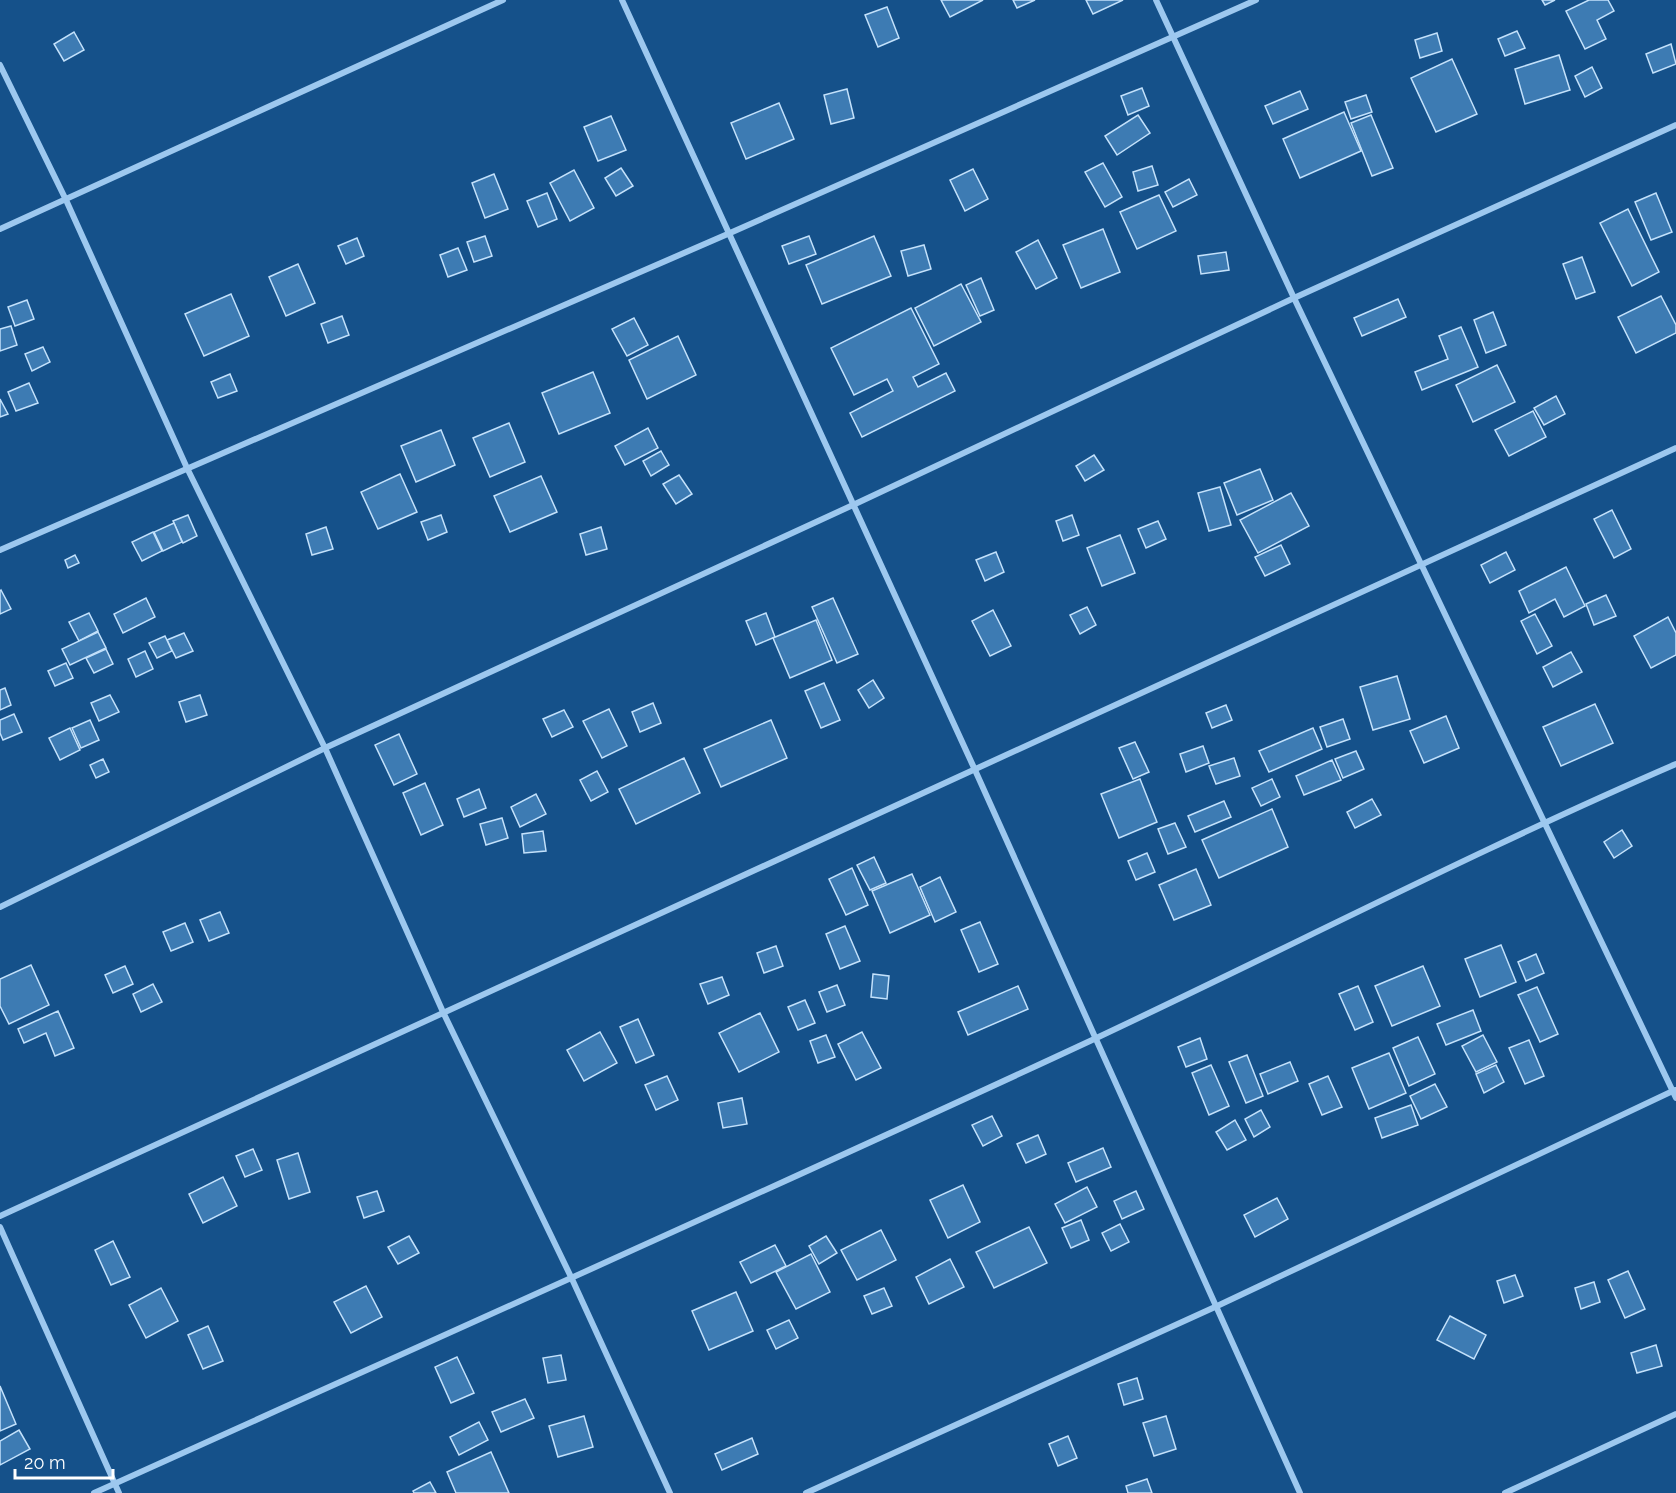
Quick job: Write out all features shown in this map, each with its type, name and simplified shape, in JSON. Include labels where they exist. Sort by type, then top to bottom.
[{"type":"street","points":[[0,229],[503,0]]},
{"type":"street","points":[[622,0],[975,770],[1300,1493]]},
{"type":"street","points":[[806,1493],[1215,1307],[1675,1093],[1543,822],[1294,298],[1175,36],[1156,0]]},
{"type":"street","points":[[0,550],[730,233],[1256,0]]},
{"type":"street","points":[[0,65],[66,200],[187,468],[325,748],[443,1012],[572,1279],[670,1493]]},
{"type":"street","points":[[0,907],[325,748],[853,506],[1294,298],[1676,125]]},
{"type":"street","points":[[0,1216],[1676,448]]},
{"type":"street","points":[[94,1493],[572,1279],[1094,1039],[1543,822],[1676,764]]},
{"type":"street","points":[[0,1227],[119,1493]]},
{"type":"street","points":[[1505,1493],[1676,1414]]},
{"type":"building","points":[[941,0],[983,0],[950,17]]},
{"type":"building","points":[[1013,0],[1035,0],[1017,8]]},
{"type":"building","points":[[1086,0],[1123,0],[1093,14]]},
{"type":"building","points":[[1542,0],[1555,0],[1545,5]]},
{"type":"building","points":[[1589,0],[1608,0],[1614,11],[1597,20],[1606,39],[1585,49],[1566,11]]},
{"type":"building","points":[[887,7],[899,38],[878,47],[865,15]]},
{"type":"building","points":[[1517,31],[1525,48],[1505,56],[1498,39]]},
{"type":"building","points":[[74,32],[84,50],[64,61],[54,44]]},
{"type":"building","points":[[1437,33],[1442,51],[1420,58],[1415,40]]},
{"type":"building","points":[[1671,44],[1676,64],[1653,73],[1646,54]]},
{"type":"building","points":[[1559,55],[1570,90],[1525,104],[1515,69]]},
{"type":"building","points":[[1452,59],[1477,114],[1436,132],[1411,78]]},
{"type":"building","points":[[1592,67],[1602,88],[1585,97],[1575,76]]},
{"type":"building","points":[[1142,88],[1149,106],[1128,115],[1121,96]]},
{"type":"building","points":[[847,89],[854,118],[831,124],[824,95]]},
{"type":"building","points":[[1300,91],[1308,109],[1273,124],[1265,106]]},
{"type":"building","points":[[1366,95],[1372,112],[1351,119],[1345,102]]},
{"type":"building","points":[[779,103],[794,139],[746,159],[731,123]]},
{"type":"building","points":[[1344,112],[1361,151],[1300,178],[1283,139]]},
{"type":"building","points":[[1138,115],[1150,133],[1117,155],[1105,136]]},
{"type":"building","points":[[1371,115],[1393,168],[1372,176],[1351,123]]},
{"type":"building","points":[[611,116],[626,150],[598,161],[584,127]]},
{"type":"building","points":[[1103,163],[1122,197],[1105,207],[1085,172]]},
{"type":"building","points":[[1152,166],[1158,185],[1138,191],[1133,172]]},
{"type":"building","points":[[621,168],[633,186],[616,196],[605,178]]},
{"type":"building","points":[[973,169],[988,199],[965,211],[950,180]]},
{"type":"building","points":[[574,170],[594,208],[570,221],[550,183]]},
{"type":"building","points":[[494,174],[508,209],[485,218],[472,183]]},
{"type":"building","points":[[1189,179],[1197,195],[1173,207],[1165,192]]},
{"type":"building","points":[[547,193],[557,219],[538,227],[527,201]]},
{"type":"building","points":[[1656,193],[1672,232],[1651,240],[1635,202]]},
{"type":"building","points":[[1159,195],[1176,231],[1137,249],[1120,212]]},
{"type":"building","points":[[1628,209],[1659,272],[1632,286],[1600,223]]},
{"type":"building","points":[[1103,229],[1120,272],[1081,288],[1063,245]]},
{"type":"building","points":[[485,236],[492,256],[474,262],[467,242]]},
{"type":"building","points":[[809,236],[816,254],[789,264],[782,246]]},
{"type":"building","points":[[874,236],[891,276],[822,304],[806,265]]},
{"type":"building","points":[[357,238],[364,256],[346,264],[338,246]]},
{"type":"building","points":[[1038,240],[1057,278],[1036,289],[1016,252]]},
{"type":"building","points":[[924,245],[931,269],[908,276],[901,251]]},
{"type":"building","points":[[458,248],[467,270],[448,277],[440,255]]},
{"type":"building","points":[[1226,252],[1229,270],[1201,274],[1198,256]]},
{"type":"building","points":[[1582,257],[1595,292],[1576,299],[1563,264]]},
{"type":"building","points":[[298,264],[315,303],[286,316],[269,277]]},
{"type":"building","points":[[981,278],[994,310],[980,316],[966,285]]},
{"type":"building","points":[[961,284],[981,322],[934,346],[915,308]]},
{"type":"building","points":[[231,294],[249,336],[204,356],[185,314]]},
{"type":"building","points":[[1661,296],[1676,325],[1676,333],[1636,353],[1618,317]]},
{"type":"building","points":[[1398,299],[1406,317],[1362,336],[1354,318]]},
{"type":"building","points":[[27,300],[34,319],[15,326],[8,307]]},
{"type":"building","points":[[911,308],[939,364],[913,377],[918,387],[946,373],[955,391],[862,437],[850,413],[893,391],[887,379],[854,395],[831,348]]},
{"type":"building","points":[[1493,312],[1506,345],[1486,353],[1474,320]]},
{"type":"building","points":[[342,316],[349,335],[328,343],[321,324]]},
{"type":"building","points":[[634,318],[648,345],[627,356],[612,329]]},
{"type":"building","points":[[11,326],[17,345],[0,351],[0,329]]},
{"type":"building","points":[[1461,327],[1478,367],[1422,390],[1415,372],[1448,359],[1439,336]]},
{"type":"building","points":[[678,336],[696,375],[647,399],[629,360]]},
{"type":"building","points":[[43,347],[50,362],[32,371],[25,354]]},
{"type":"building","points":[[1497,365],[1515,402],[1473,422],[1456,385]]},
{"type":"building","points":[[593,372],[610,413],[559,434],[542,393]]},
{"type":"building","points":[[230,374],[237,391],[218,398],[211,382]]},
{"type":"building","points":[[29,383],[38,403],[16,411],[8,392]]},
{"type":"building","points":[[1556,396],[1565,414],[1544,425],[1534,408]]},
{"type":"building","points":[[0,399],[8,414],[0,417]]},
{"type":"building","points":[[1533,411],[1546,437],[1509,456],[1495,430]]},
{"type":"building","points":[[509,423],[525,462],[490,477],[473,438]]},
{"type":"building","points":[[648,428],[658,448],[625,465],[615,446]]},
{"type":"building","points":[[441,430],[455,465],[416,482],[401,446]]},
{"type":"building","points":[[661,451],[669,465],[651,476],[643,461]]},
{"type":"building","points":[[1094,455],[1104,470],[1085,481],[1076,466]]},
{"type":"building","points":[[1260,469],[1273,500],[1237,515],[1224,483]]},
{"type":"building","points":[[400,474],[417,512],[378,529],[361,492]]},
{"type":"building","points":[[679,475],[692,494],[676,504],[663,484]]},
{"type":"building","points":[[541,476],[557,512],[510,532],[494,496]]},
{"type":"building","points":[[1220,487],[1231,525],[1209,531],[1198,493]]},
{"type":"building","points":[[1291,493],[1309,526],[1258,553],[1240,520]]},
{"type":"building","points":[[1612,510],[1631,549],[1614,558],[1594,519]]},
{"type":"building","points":[[188,515],[197,536],[183,543],[173,521]]},
{"type":"building","points":[[441,515],[447,532],[428,540],[421,522]]},
{"type":"building","points":[[1072,515],[1079,535],[1063,541],[1056,521]]},
{"type":"building","points":[[1158,521],[1166,539],[1146,548],[1138,529]]},
{"type":"building","points":[[174,523],[182,542],[163,551],[154,532]]},
{"type":"building","points":[[326,527],[333,549],[312,555],[306,534]]},
{"type":"building","points":[[601,527],[607,549],[586,555],[580,534]]},
{"type":"building","points":[[153,532],[162,551],[142,561],[132,542]]},
{"type":"building","points":[[1120,535],[1135,573],[1102,586],[1087,548]]},
{"type":"building","points":[[1281,545],[1290,564],[1265,576],[1255,557]]},
{"type":"building","points":[[996,552],[1004,572],[985,581],[976,560]]},
{"type":"building","points":[[1506,552],[1515,570],[1490,583],[1481,565]]},
{"type":"building","points":[[75,555],[79,563],[68,568],[65,560]]},
{"type":"building","points":[[1566,567],[1585,606],[1564,617],[1555,599],[1529,613],[1519,591]]},
{"type":"building","points":[[0,591],[11,609],[0,614]]},
{"type":"building","points":[[1606,595],[1616,616],[1594,625],[1586,604]]},
{"type":"building","points":[[146,598],[155,617],[123,633],[114,614]]},
{"type":"building","points":[[833,598],[858,654],[837,663],[812,607]]},
{"type":"building","points":[[1087,607],[1096,625],[1080,634],[1070,615]]},
{"type":"building","points":[[993,610],[1011,646],[990,656],[972,621]]},
{"type":"building","points":[[89,613],[98,631],[79,641],[69,622]]},
{"type":"building","points":[[766,613],[775,637],[756,645],[746,621]]},
{"type":"building","points":[[1535,614],[1552,646],[1537,654],[1521,621]]},
{"type":"building","points":[[1668,617],[1676,633],[1676,655],[1651,668],[1634,636]]},
{"type":"building","points":[[816,620],[832,660],[790,678],[773,638]]},
{"type":"building","points":[[98,632],[106,648],[70,665],[62,649]]},
{"type":"building","points":[[184,633],[193,651],[176,658],[167,640]]},
{"type":"building","points":[[165,636],[172,651],[157,658],[149,643]]},
{"type":"building","points":[[106,649],[113,664],[94,673],[86,658]]},
{"type":"building","points":[[145,651],[153,669],[136,677],[128,659]]},
{"type":"building","points":[[1571,652],[1582,672],[1553,687],[1543,667]]},
{"type":"building","points":[[66,663],[73,678],[55,686],[48,671]]},
{"type":"building","points":[[1397,676],[1410,719],[1373,730],[1360,687]]},
{"type":"building","points":[[873,680],[884,698],[869,708],[858,690]]},
{"type":"building","points":[[824,683],[840,720],[821,728],[805,691]]},
{"type":"building","points":[[5,688],[11,705],[0,710],[0,690]]},
{"type":"building","points":[[110,695],[119,712],[99,721],[91,703]]},
{"type":"building","points":[[200,695],[207,715],[186,722],[179,702]]},
{"type":"building","points":[[653,703],[661,723],[640,732],[632,712]]},
{"type":"building","points":[[1595,704],[1613,743],[1561,766],[1543,727]]},
{"type":"building","points":[[1226,705],[1232,720],[1212,728],[1206,713]]},
{"type":"building","points":[[609,709],[627,746],[602,758],[583,721]]},
{"type":"building","points":[[564,710],[573,727],[552,737],[543,719]]},
{"type":"building","points":[[14,714],[22,732],[3,740],[0,733],[0,720]]},
{"type":"building","points":[[1446,716],[1459,748],[1424,763],[1410,731]]},
{"type":"building","points":[[1343,719],[1350,739],[1327,747],[1320,727]]},
{"type":"building","points":[[90,720],[99,740],[81,748],[72,728]]},
{"type":"building","points":[[771,720],[787,758],[721,787],[704,749]]},
{"type":"building","points":[[70,728],[80,750],[60,760],[49,738]]},
{"type":"building","points":[[1313,728],[1322,749],[1269,772],[1259,751]]},
{"type":"building","points":[[399,734],[417,774],[394,785],[375,745]]},
{"type":"building","points":[[1135,742],[1149,772],[1133,779],[1119,748]]},
{"type":"building","points":[[1203,746],[1209,763],[1186,772],[1180,754]]},
{"type":"building","points":[[1356,751],[1364,769],[1343,778],[1335,759]]},
{"type":"building","points":[[684,758],[700,793],[636,824],[619,789]]},
{"type":"building","points":[[1234,758],[1240,776],[1216,784],[1209,766]]},
{"type":"building","points":[[103,759],[109,772],[96,778],[90,765]]},
{"type":"building","points":[[1332,760],[1341,780],[1304,795],[1296,776]]},
{"type":"building","points":[[597,771],[608,792],[591,801],[580,780]]},
{"type":"building","points":[[1140,779],[1157,822],[1119,838],[1101,794]]},
{"type":"building","points":[[1272,779],[1280,797],[1261,806],[1252,788]]},
{"type":"building","points":[[425,783],[443,825],[421,835],[403,793]]},
{"type":"building","points":[[479,789],[486,808],[464,817],[457,799]]},
{"type":"building","points":[[536,794],[546,814],[520,827],[511,807]]},
{"type":"building","points":[[1372,799],[1381,815],[1355,828],[1347,812]]},
{"type":"building","points":[[1224,801],[1231,817],[1195,832],[1188,816]]},
{"type":"building","points":[[1272,809],[1288,847],[1219,878],[1202,840]]},
{"type":"building","points":[[502,818],[508,838],[486,845],[480,824]]},
{"type":"building","points":[[1175,823],[1186,847],[1168,854],[1158,829]]},
{"type":"building","points":[[1622,830],[1632,846],[1614,858],[1604,842]]},
{"type":"building","points":[[543,831],[546,851],[524,853],[522,834]]},
{"type":"building","points":[[1147,853],[1155,872],[1136,880],[1128,861]]},
{"type":"building","points":[[874,857],[886,883],[870,890],[857,865]]},
{"type":"building","points":[[852,868],[868,905],[846,915],[829,879]]},
{"type":"building","points":[[1196,869],[1211,905],[1174,920],[1159,885]]},
{"type":"building","points":[[912,874],[930,915],[890,933],[872,891]]},
{"type":"building","points":[[940,877],[956,912],[935,922],[920,887]]},
{"type":"building","points":[[220,912],[229,933],[209,941],[200,920]]},
{"type":"building","points":[[980,922],[998,964],[979,972],[961,930]]},
{"type":"building","points":[[185,923],[193,942],[171,951],[163,932]]},
{"type":"building","points":[[845,926],[860,961],[840,969],[826,934]]},
{"type":"building","points":[[1501,945],[1516,982],[1480,997],[1465,959]]},
{"type":"building","points":[[776,946],[783,966],[764,973],[757,953]]},
{"type":"building","points":[[1536,954],[1544,973],[1526,981],[1518,962]]},
{"type":"building","points":[[31,965],[49,1005],[9,1024],[0,1006],[0,979]]},
{"type":"building","points":[[125,966],[133,984],[113,993],[105,975]]},
{"type":"building","points":[[1423,966],[1440,1006],[1392,1026],[1375,986]]},
{"type":"building","points":[[873,974],[889,976],[887,999],[871,997]]},
{"type":"building","points":[[722,977],[729,995],[708,1004],[700,984]]},
{"type":"building","points":[[153,984],[162,1002],[141,1012],[133,994]]},
{"type":"building","points":[[837,985],[845,1005],[827,1012],[819,992]]},
{"type":"building","points":[[1018,986],[1028,1009],[968,1035],[958,1012]]},
{"type":"building","points":[[1358,986],[1373,1022],[1355,1030],[1339,994]]},
{"type":"building","points":[[1537,987],[1558,1034],[1540,1042],[1518,995]]},
{"type":"building","points":[[805,1000],[815,1023],[798,1030],[788,1007]]},
{"type":"building","points":[[1473,1010],[1481,1031],[1446,1045],[1437,1024]]},
{"type":"building","points":[[58,1011],[74,1048],[55,1056],[46,1033],[24,1043],[18,1029]]},
{"type":"building","points":[[760,1013],[779,1052],[739,1072],[719,1033]]},
{"type":"building","points":[[638,1019],[654,1055],[636,1063],[620,1027]]},
{"type":"building","points":[[600,1032],[617,1063],[584,1081],[567,1050]]},
{"type":"building","points":[[862,1032],[881,1068],[856,1080],[838,1044]]},
{"type":"building","points":[[826,1035],[835,1057],[818,1063],[810,1041]]},
{"type":"building","points":[[1483,1035],[1497,1062],[1476,1072],[1462,1046]]},
{"type":"building","points":[[1418,1037],[1435,1074],[1409,1086],[1393,1048]]},
{"type":"building","points":[[1200,1038],[1207,1059],[1186,1067],[1178,1047]]},
{"type":"building","points":[[1529,1040],[1544,1076],[1525,1084],[1509,1048]]},
{"type":"building","points":[[1389,1053],[1406,1093],[1369,1109],[1352,1068]]},
{"type":"building","points":[[1247,1055],[1263,1096],[1246,1103],[1229,1062]]},
{"type":"building","points":[[1290,1062],[1298,1081],[1268,1094],[1260,1074]]},
{"type":"building","points":[[1211,1065],[1229,1106],[1209,1115],[1192,1073]]},
{"type":"building","points":[[1496,1065],[1504,1082],[1484,1093],[1476,1074]]},
{"type":"building","points":[[667,1076],[678,1100],[656,1110],[645,1085]]},
{"type":"building","points":[[1328,1076],[1342,1107],[1322,1115],[1309,1084]]},
{"type":"building","points":[[1435,1084],[1447,1107],[1421,1119],[1410,1096]]},
{"type":"building","points":[[742,1098],[747,1124],[723,1128],[718,1103]]},
{"type":"building","points":[[1411,1105],[1418,1125],[1382,1138],[1375,1118]]},
{"type":"building","points":[[1261,1110],[1270,1127],[1254,1137],[1245,1119]]},
{"type":"building","points":[[992,1116],[1002,1136],[983,1146],[972,1125]]},
{"type":"building","points":[[1235,1120],[1246,1140],[1227,1150],[1216,1132]]},
{"type":"building","points":[[1038,1135],[1046,1154],[1026,1163],[1017,1144]]},
{"type":"building","points":[[1103,1148],[1111,1167],[1076,1182],[1068,1163]]},
{"type":"building","points":[[253,1149],[262,1170],[245,1177],[236,1156]]},
{"type":"building","points":[[298,1153],[310,1192],[289,1199],[277,1160]]},
{"type":"building","points":[[223,1177],[237,1206],[203,1223],[189,1194]]},
{"type":"building","points":[[963,1185],[980,1222],[948,1238],[930,1200]]},
{"type":"building","points":[[1087,1187],[1097,1207],[1065,1223],[1055,1204]]},
{"type":"building","points":[[377,1191],[384,1211],[364,1218],[357,1197]]},
{"type":"building","points":[[1136,1191],[1144,1209],[1122,1219],[1114,1201]]},
{"type":"building","points":[[1277,1198],[1288,1219],[1255,1237],[1244,1215]]},
{"type":"building","points":[[1081,1220],[1089,1240],[1071,1248],[1062,1228]]},
{"type":"building","points":[[1120,1224],[1129,1242],[1111,1251],[1102,1233]]},
{"type":"building","points":[[1029,1227],[1047,1263],[994,1288],[976,1252]]},
{"type":"building","points":[[881,1230],[896,1260],[857,1280],[841,1250]]},
{"type":"building","points":[[409,1236],[419,1253],[398,1264],[388,1247]]},
{"type":"building","points":[[826,1236],[837,1253],[819,1264],[809,1246]]},
{"type":"building","points":[[113,1241],[130,1277],[111,1285],[95,1250]]},
{"type":"building","points":[[775,1245],[786,1266],[751,1283],[740,1262]]},
{"type":"building","points":[[811,1254],[830,1292],[796,1309],[776,1272]]},
{"type":"building","points":[[950,1259],[964,1287],[929,1304],[916,1277]]},
{"type":"building","points":[[1628,1271],[1645,1309],[1625,1318],[1608,1280]]},
{"type":"building","points":[[1515,1275],[1523,1296],[1504,1303],[1497,1281]]},
{"type":"building","points":[[1594,1282],[1600,1302],[1581,1309],[1575,1288]]},
{"type":"building","points":[[366,1286],[382,1317],[351,1333],[334,1302]]},
{"type":"building","points":[[161,1288],[178,1321],[146,1338],[129,1305]]},
{"type":"building","points":[[884,1288],[892,1306],[872,1314],[864,1296]]},
{"type":"building","points":[[736,1292],[753,1331],[709,1350],[692,1311]]},
{"type":"building","points":[[1450,1316],[1486,1335],[1474,1359],[1437,1340]]},
{"type":"building","points":[[789,1320],[798,1338],[776,1349],[767,1330]]},
{"type":"building","points":[[208,1326],[223,1361],[203,1369],[188,1335]]},
{"type":"building","points":[[1656,1345],[1662,1366],[1637,1373],[1631,1353]]},
{"type":"building","points":[[561,1355],[566,1380],[548,1383],[543,1358]]},
{"type":"building","points":[[457,1357],[474,1393],[451,1403],[435,1367]]},
{"type":"building","points":[[1137,1378],[1143,1399],[1124,1405],[1118,1384]]},
{"type":"building","points":[[0,1386],[16,1424],[0,1431]]},
{"type":"building","points":[[525,1399],[534,1418],[501,1432],[492,1412]]},
{"type":"building","points":[[584,1416],[593,1447],[558,1457],[549,1426]]},
{"type":"building","points":[[1166,1416],[1176,1449],[1154,1456],[1143,1423]]},
{"type":"building","points":[[479,1422],[488,1440],[459,1455],[450,1437]]},
{"type":"building","points":[[19,1430],[30,1449],[0,1465],[0,1441]]},
{"type":"building","points":[[1068,1436],[1077,1458],[1058,1466],[1049,1444]]},
{"type":"building","points":[[752,1438],[758,1454],[722,1470],[715,1454]]},
{"type":"building","points":[[491,1452],[509,1493],[456,1493],[447,1472]]},
{"type":"building","points":[[1147,1479],[1152,1493],[1128,1493],[1126,1486]]},
{"type":"building","points":[[430,1482],[436,1493],[414,1493],[413,1491]]}]
